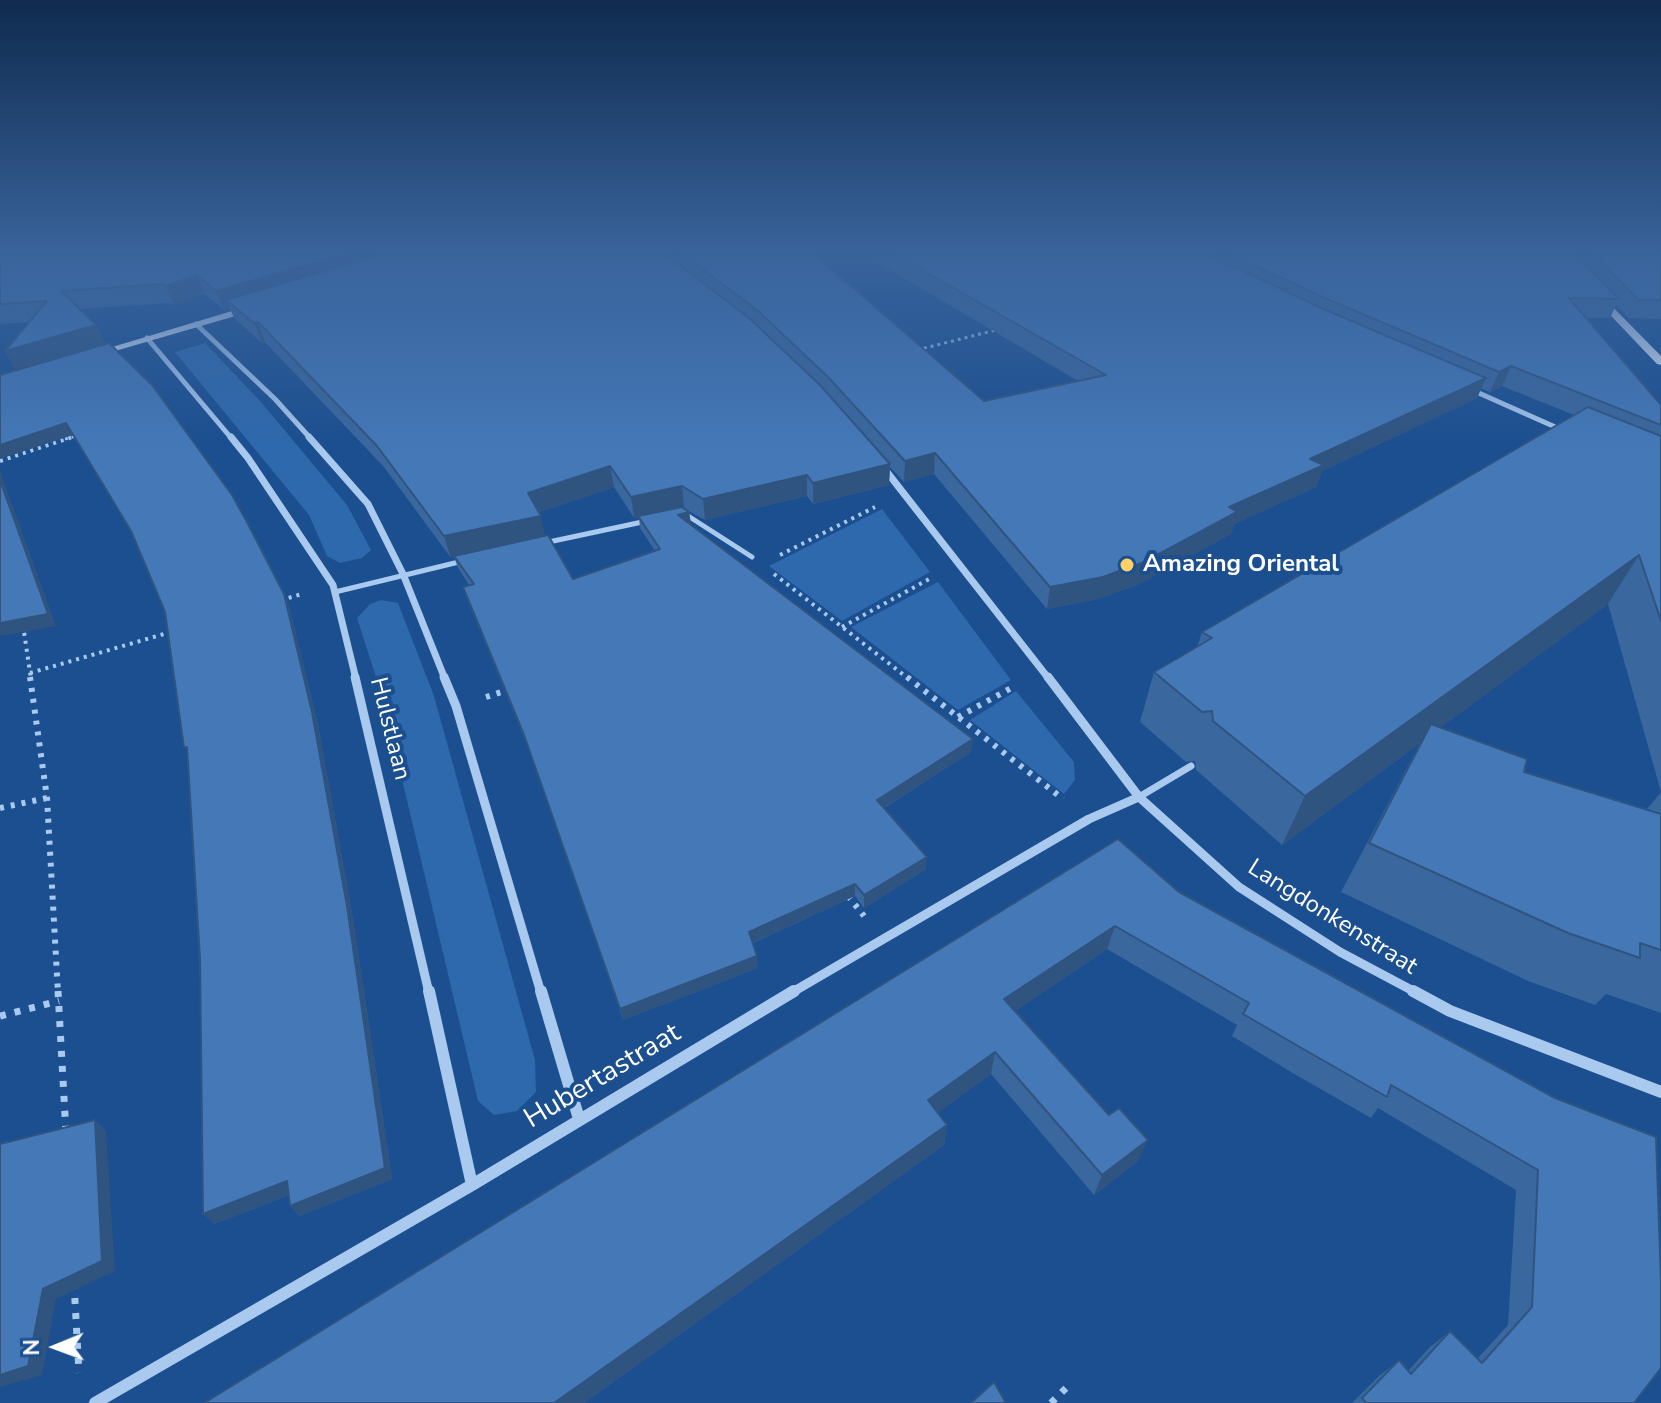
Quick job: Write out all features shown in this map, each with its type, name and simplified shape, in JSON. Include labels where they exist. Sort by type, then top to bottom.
[{"type":"street","points":[[82,357],[208,320]]},
{"type":"street","points":[[1620,320],[1661,362]]},
{"type":"street","points":[[196,324],[275,399],[368,504],[403,574],[456,706],[579,1119]]},
{"type":"street","name":"Hulstlaan","points":[[147,338],[248,458],[334,589],[401,866],[472,1185]]},
{"type":"street","points":[[1470,389],[1567,432]]},
{"type":"street","name":"Langdonkenstraat","points":[[874,458],[1044,670],[1053,688],[1139,797],[1239,887],[1340,952],[1450,1011],[1661,1092]]},
{"type":"street","name":"Hubertastraat","points":[[95,1403],[472,1185],[882,938],[1089,819],[1139,797]]},
{"type":"lane","points":[[684,513],[752,557]]},
{"type":"lane","points":[[543,544],[653,520]]},
{"type":"lane","points":[[334,589],[465,561]]},
{"type":"lane","points":[[1139,797],[1191,766]]},
{"type":"path","points":[[907,352],[1013,326]]},
{"type":"path","points":[[0,461],[89,431]]},
{"type":"path","points":[[762,564],[904,492]]},
{"type":"path","points":[[752,557],[1089,819]]},
{"type":"path","points":[[842,627],[959,562]]},
{"type":"path","points":[[272,603],[334,589]]},
{"type":"path","points":[[19,612],[47,798],[67,1140]]},
{"type":"path","points":[[30,673],[181,629]]},
{"type":"path","points":[[958,717],[1044,670]]},
{"type":"path","points":[[456,706],[516,688]]},
{"type":"path","points":[[0,808],[47,798]]},
{"type":"path","points":[[843,890],[882,938]]},
{"type":"path","points":[[0,1016],[59,1001]]},
{"type":"path","points":[[74,1279],[80,1388]]},
{"type":"path","points":[[1051,1403],[1066,1388]]},
{"type":"shaded area","points":[[205,343],[261,402],[347,505],[371,550],[362,558],[340,563],[327,556],[309,515],[175,352]]},
{"type":"shaded area","points":[[882,509],[930,572],[842,621],[769,566]]},
{"type":"shaded area","points":[[938,582],[1011,680],[958,710],[851,627]]},
{"type":"shaded area","points":[[381,600],[398,603],[434,696],[535,1060],[536,1092],[517,1111],[494,1115],[478,1101],[383,699],[357,618],[370,604]]},
{"type":"shaded area","points":[[1016,691],[1074,762],[1075,780],[1064,794],[970,720]]},
{"type":"building","points":[[31,320],[91,320],[96,325],[5,351]]},
{"type":"building","points":[[251,320],[752,320],[820,385],[890,464],[813,483],[807,475],[703,499],[682,486],[631,497],[610,466],[528,493],[541,516],[444,536],[377,446],[258,322]]},
{"type":"building","points":[[768,320],[891,320],[984,401],[1106,375],[1011,320],[1350,320],[1486,378],[1310,459],[1324,465],[1229,507],[1237,512],[1144,562],[1103,577],[1050,587],[935,453],[905,461],[828,377]]},
{"type":"building","points":[[1378,320],[1588,320],[1661,405],[1661,425],[1511,366],[1499,372]]},
{"type":"building","points":[[109,343],[152,385],[232,495],[247,522],[284,594],[312,712],[347,906],[385,1168],[290,1206],[287,1181],[203,1214],[200,959],[187,747],[184,748],[165,612],[131,531],[66,423],[0,445],[0,375]]},
{"type":"building","points":[[1588,407],[1661,436],[1661,621],[1639,555],[1305,796],[1213,721],[1212,711],[1202,712],[1154,672],[1212,638],[1202,632]]},
{"type":"building","points":[[0,480],[48,614],[0,623]]},
{"type":"building","points":[[682,507],[689,512],[678,515],[973,739],[877,800],[927,857],[864,895],[855,884],[749,932],[757,956],[620,1009],[524,735],[463,587],[474,584],[454,556],[548,535],[573,579],[660,549],[638,516]]},
{"type":"building","points":[[1431,724],[1527,759],[1524,772],[1661,814],[1661,950],[1640,943],[1640,958],[1568,933],[1369,843]]},
{"type":"building","points":[[1118,839],[1179,892],[1555,1098],[1656,1137],[1661,1368],[1634,1403],[1366,1403],[1362,1398],[1399,1360],[1411,1374],[1450,1331],[1482,1363],[1532,1307],[1538,1170],[1391,1085],[1387,1097],[1305,1050],[1243,1014],[1249,1003],[1115,926],[1004,999],[1109,1115],[1119,1108],[1148,1140],[1102,1175],[995,1052],[928,1100],[947,1125],[554,1403],[204,1403]]},
{"type":"building","points":[[95,1120],[102,1261],[43,1289],[28,1366],[0,1375],[0,1144]]},
{"type":"building","points":[[994,1382],[1006,1403],[971,1403]]},
{"type":"place","name":"Amazing Oriental","points":[[1127,565]]}]
